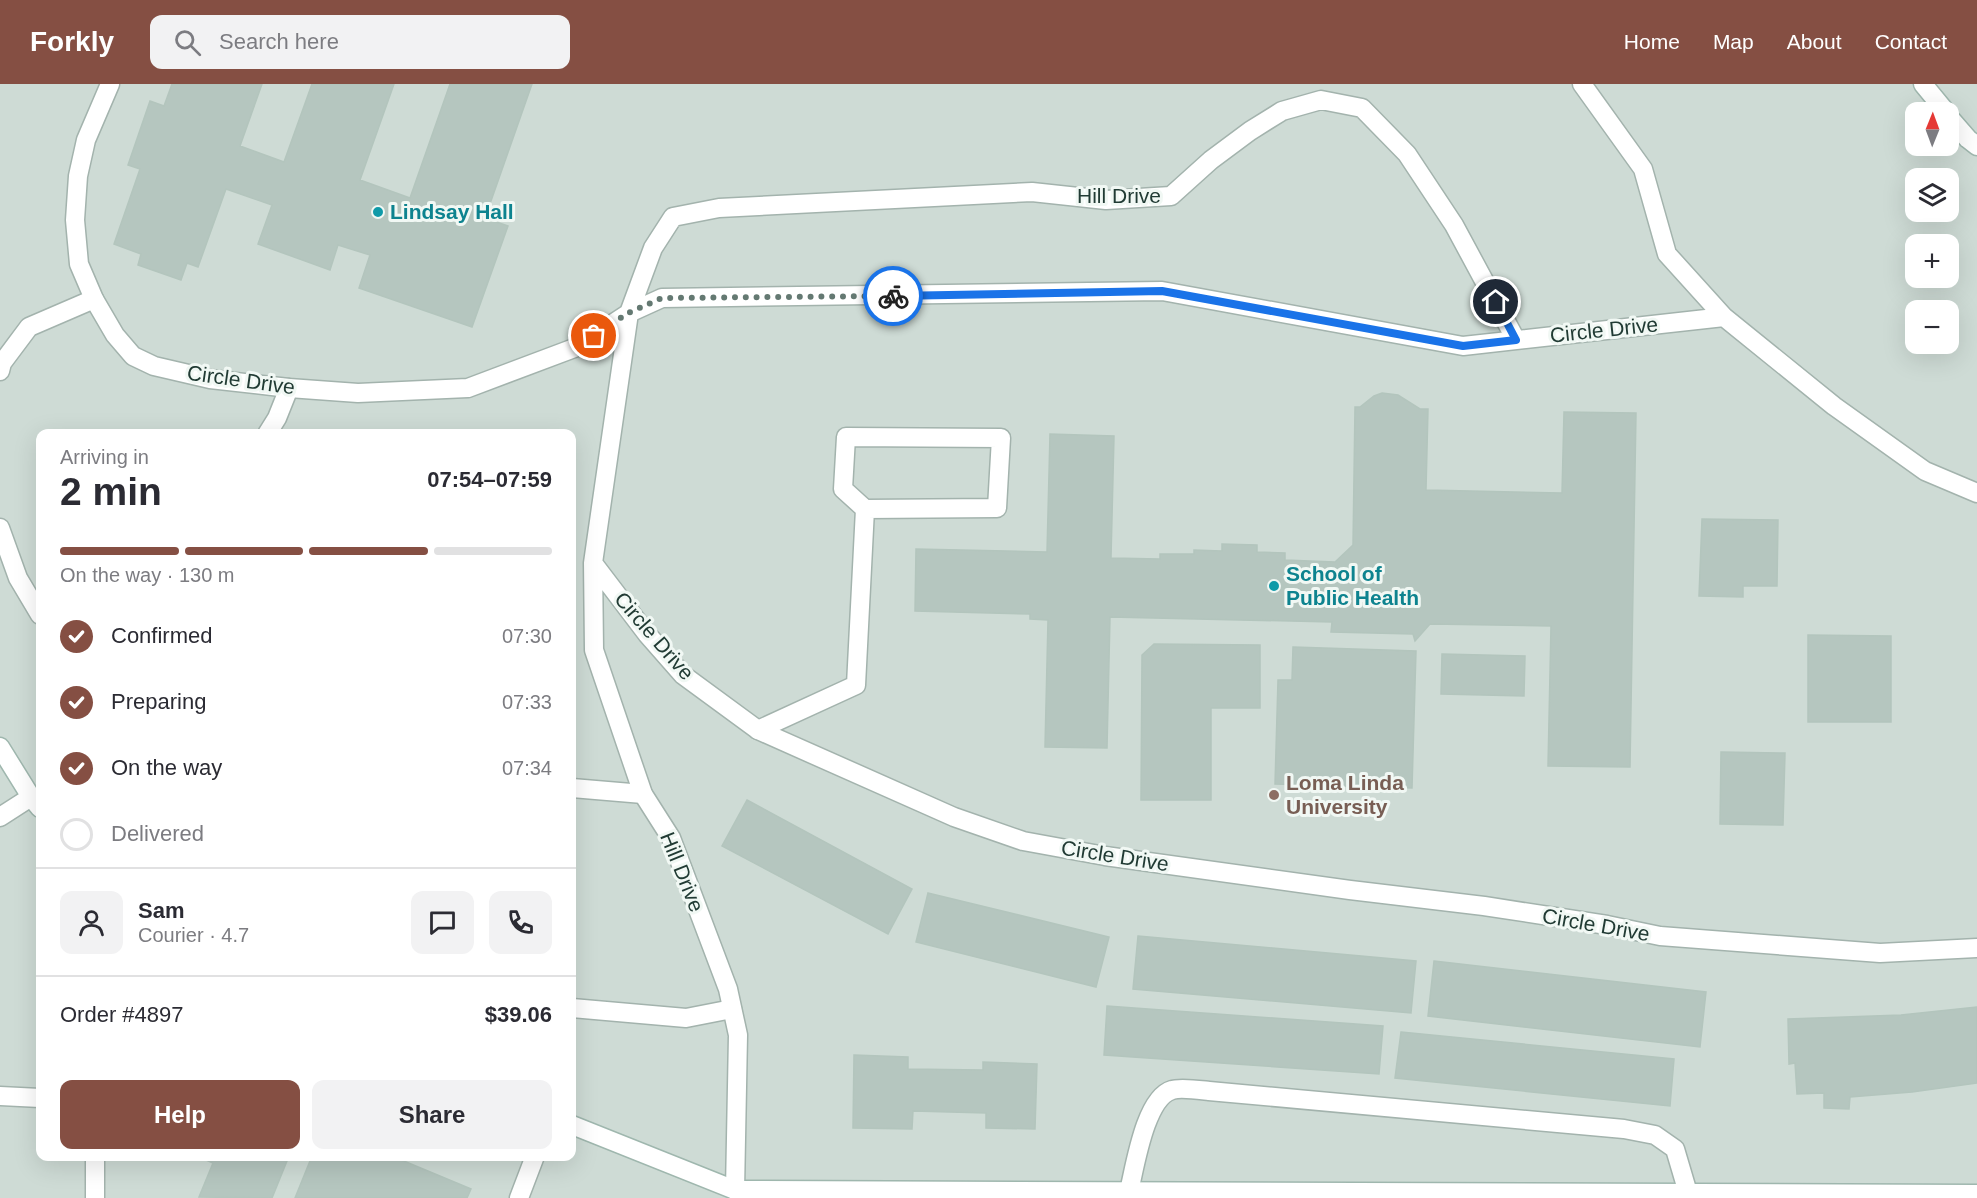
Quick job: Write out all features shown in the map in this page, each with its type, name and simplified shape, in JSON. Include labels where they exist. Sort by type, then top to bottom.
[{"type":"street","name":"Circle Drive","points":[[110,84],[86,140],[75,220],[79,264],[94,299],[115,335],[134,356],[154,366],[210,379],[358,393],[468,388],[576,348],[628,313],[662,298],[1162,291],[1463,346],[1724,317]]},
{"type":"street","points":[[1582,84],[1643,169],[1667,254],[1724,317],[1834,406],[1925,471],[1977,493]]},
{"type":"street","points":[[1923,84],[1937,102]]},
{"type":"street","name":"Hill Drive","points":[[628,313],[653,248],[673,218],[719,208],[1032,192],[1106,200],[1171,196],[1211,160],[1250,131],[1282,111],[1322,100],[1362,108],[1407,154],[1454,225],[1516,340]]},
{"type":"street","points":[[1959,129],[1968,140],[1977,146]]},
{"type":"street","points":[[0,371],[2,363],[29,327],[94,299]]},
{"type":"street","points":[[593,563],[628,313]]},
{"type":"street","points":[[270,429],[289,388]]},
{"type":"street","points":[[846,436],[1001,438],[997,508],[865,508],[843,489],[846,436]]},
{"type":"street","points":[[758,730],[856,685],[865,508]]},
{"type":"street","points":[[0,528],[18,578],[36,608]]},
{"type":"street","name":"Circle Drive","points":[[593,563],[646,634],[683,675],[758,730],[954,818],[1023,841],[1105,856],[1484,906],[1607,925],[1660,936],[1880,953],[1977,948]]},
{"type":"street","name":"Hill Drive","points":[[593,563],[594,650],[643,794],[671,838],[728,989],[738,1035],[735,1194]]},
{"type":"street","points":[[0,747],[36,802],[0,817]]},
{"type":"street","points":[[576,789],[643,794]]},
{"type":"street","points":[[576,1008],[686,1018],[732,1009]]},
{"type":"street","points":[[1129,1191],[1145,1126],[1158,1100],[1171,1090],[1209,1090],[1624,1129],[1655,1135],[1675,1149],[1688,1192]]},
{"type":"street","points":[[0,1096],[36,1098]]},
{"type":"street","points":[[576,1127],[735,1194],[1129,1191],[1251,1195],[1621,1195],[1688,1192],[1977,1194]]},
{"type":"street","points":[[95,1161],[95,1198]]},
{"type":"street","points":[[519,1198],[533,1161]]},
{"type":"shaded area","name":"Loma Linda University","points":[[0,84],[1977,84],[1977,1198],[0,1198]]},
{"type":"building","name":"Lindsay Hall","points":[[172,84],[262,84],[240,146],[284,162],[312,84],[394,84],[360,180],[410,198],[450,84],[532,84],[485,218],[508,226],[472,327],[359,288],[370,255],[338,245],[330,270],[258,244],[272,205],[226,189],[198,267],[187,263],[181,280],[138,265],[141,254],[114,244],[140,169],[128,165],[150,101],[164,106]]},
{"type":"building","name":"School of Public Health","points":[[1382,393],[1398,395],[1420,409],[1428,409],[1426,490],[1562,493],[1564,412],[1636,413],[1630,767],[1548,766],[1551,626],[1430,624],[1415,641],[1413,634],[1331,632],[1332,622],[1110,617],[1107,748],[1045,747],[1048,620],[1030,619],[1030,614],[915,611],[916,549],[1047,552],[1050,434],[1114,436],[1111,558],[1160,559],[1160,554],[1194,554],[1194,550],[1222,551],[1222,544],[1257,545],[1257,552],[1285,553],[1285,560],[1335,562],[1353,545],[1355,407],[1360,407]]},
{"type":"building","points":[[1702,519],[1778,520],[1777,586],[1743,586],[1743,597],[1699,596]]},
{"type":"building","points":[[1808,635],[1891,636],[1891,722],[1808,722]]},
{"type":"building","points":[[1154,644],[1260,645],[1260,708],[1211,708],[1211,800],[1141,800],[1142,655]]},
{"type":"building","points":[[1293,647],[1416,651],[1412,788],[1275,784],[1278,680],[1292,680]]},
{"type":"building","points":[[1442,654],[1525,656],[1524,696],[1441,694]]},
{"type":"building","points":[[1721,752],[1785,753],[1783,825],[1720,824]]},
{"type":"building","points":[[747,800],[912,889],[888,934],[722,846]]},
{"type":"building","points":[[928,893],[1109,937],[1096,987],[916,942]]},
{"type":"building","points":[[1138,936],[1416,961],[1411,1013],[1133,989]]},
{"type":"building","points":[[1434,961],[1706,992],[1700,1047],[1428,1016]]},
{"type":"building","points":[[1107,1006],[1383,1026],[1379,1074],[1104,1055]]},
{"type":"building","points":[[1977,1007],[1977,1083],[1912,1092],[1850,1097],[1849,1109],[1824,1108],[1824,1093],[1797,1094],[1795,1063],[1789,1064],[1788,1019],[1901,1015]]},
{"type":"building","points":[[1401,1032],[1674,1059],[1670,1106],[1395,1078]]},
{"type":"building","points":[[854,1055],[908,1057],[908,1069],[983,1070],[983,1062],[1037,1064],[1035,1129],[986,1128],[986,1113],[913,1111],[912,1129],[853,1128]]},
{"type":"building","points":[[208,1161],[287,1161],[272,1198],[199,1197],[213,1163]]},
{"type":"building","points":[[310,1161],[404,1161],[471,1189],[467,1198],[295,1198]]},
{"type":"way so far","points":[[594,336],[628,313],[662,298],[893,296]]},
{"type":"place","name":"Lindsay Hall","points":[[378,212]]},
{"type":"place","name":"School of Public Health","points":[[1274,586]]},
{"type":"place","name":"Loma Linda University","points":[[1274,795]]},
{"type":"route","points":[[893,296],[1162,291],[1463,346],[1516,340],[1496,302]]}]
